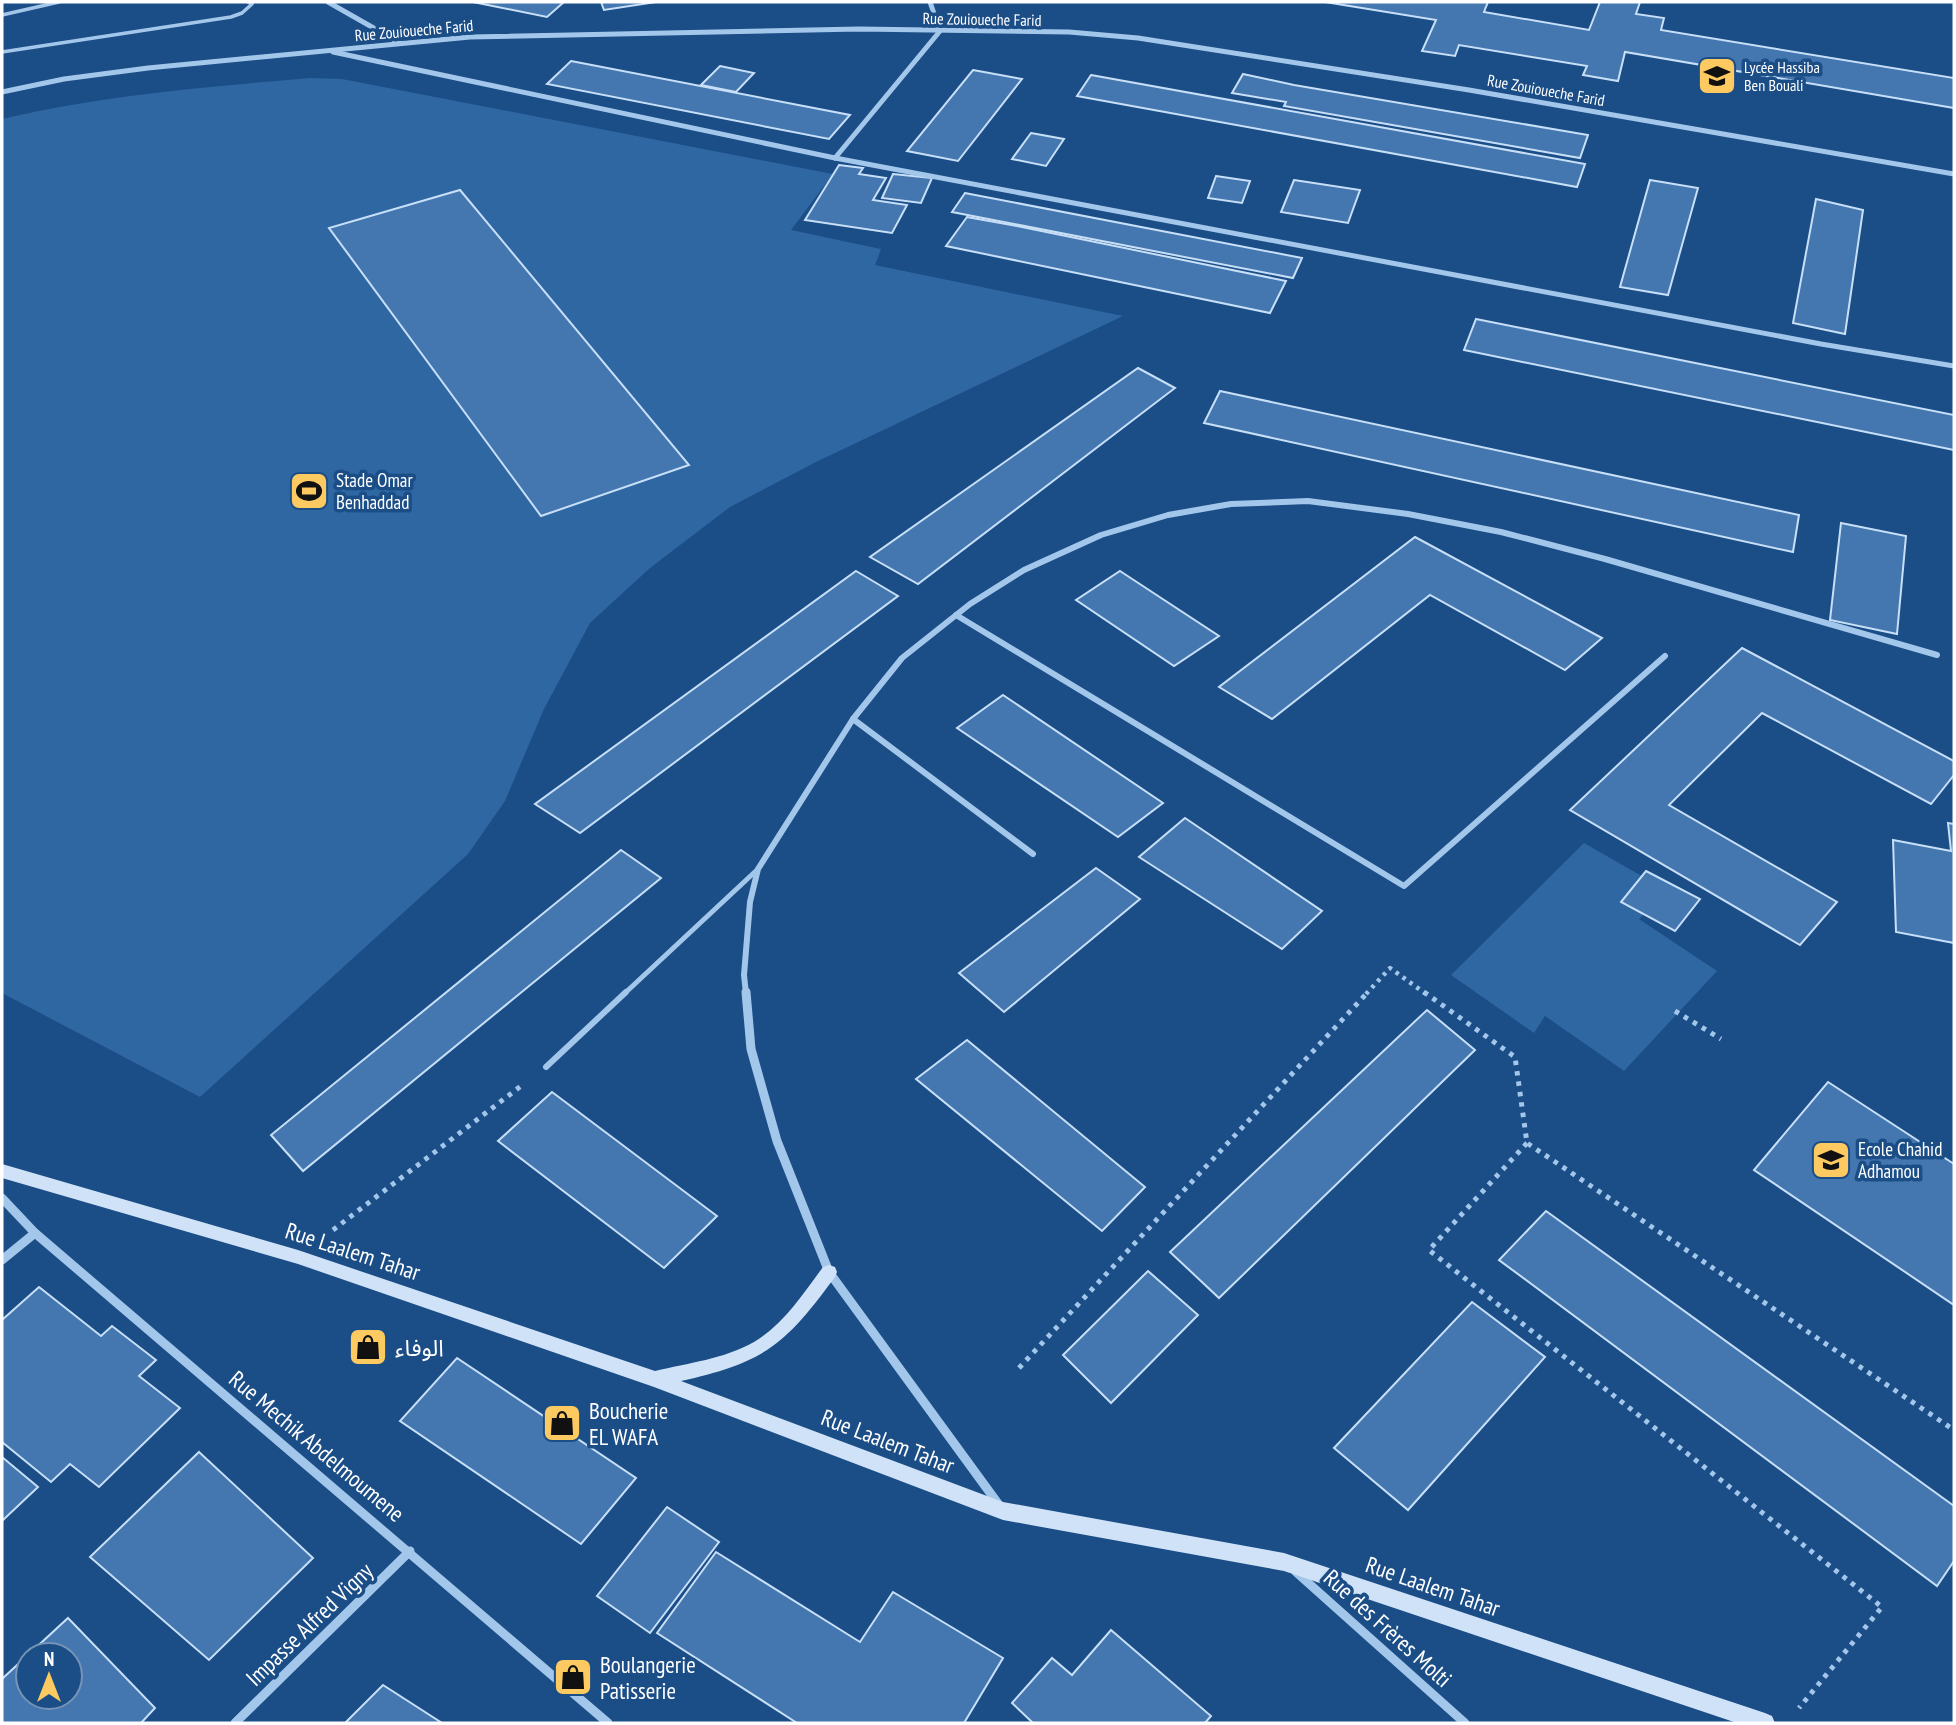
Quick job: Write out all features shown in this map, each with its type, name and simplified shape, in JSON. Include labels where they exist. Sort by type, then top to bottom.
[{"type":"main road","name":"Rue Laalem Tahar","points":[[2,1171],[298,1258],[655,1380],[1003,1511],[1284,1562],[1765,1723]]},
{"type":"main road","points":[[655,1380],[742,1356],[771,1339],[796,1316],[829,1272]]},
{"type":"street","points":[[328,2],[400,43]]},
{"type":"street","points":[[835,158],[940,31],[930,2]]},
{"type":"street","name":"Rue Zouioueche Farid","points":[[2,92],[64,79],[148,68],[400,43],[537,34],[859,29],[1069,32],[1138,38],[1483,92],[1954,174]]},
{"type":"street","points":[[326,51],[835,158],[1821,344],[1954,366]]},
{"type":"street","points":[[1003,1511],[829,1272],[777,1141],[751,1049],[744,975],[750,902],[758,869],[853,719],[902,659],[956,615],[1024,570],[1101,536],[1168,515],[1231,504],[1308,501],[1408,514],[1501,532],[1937,654]]},
{"type":"street","points":[[956,615],[1404,886],[1665,656]]},
{"type":"street","points":[[853,719],[1033,854]]},
{"type":"street","name":"Rue Mechik Abdelmoumene","points":[[2,1198],[36,1233],[608,1723]]},
{"type":"street","points":[[2,1260],[36,1233]]},
{"type":"street","name":"Impasse Alfred Vigny","points":[[235,1723],[410,1551]]},
{"type":"street","name":"Rue des Frères Molti","points":[[1284,1562],[1465,1723]]},
{"type":"lane","points":[[2,15],[59,2]]},
{"type":"lane","points":[[2,52],[231,17],[242,13],[252,4],[248,2]]},
{"type":"lane","points":[[546,1067],[758,869]]},
{"type":"path","points":[[1019,1368],[1390,968],[1515,1057],[1527,1143],[1954,1430]]},
{"type":"path","points":[[1675,1011],[1721,1039]]},
{"type":"path","points":[[298,1258],[546,1067]]},
{"type":"path","points":[[1527,1143],[1429,1250],[1882,1607],[1795,1713]]},
{"type":"shaded area","points":[[310,78],[342,79],[833,174],[791,230],[881,249],[875,265],[1123,316],[814,463],[730,507],[650,568],[590,623],[544,709],[505,801],[468,854],[200,1097],[2,993],[2,119],[117,98]]},
{"type":"shaded area","points":[[1584,843],[1668,891],[1639,919],[1717,971],[1624,1071],[1545,1016],[1534,1033],[1451,975]]},
{"type":"building","points":[[473,2],[564,2],[547,17]]},
{"type":"building","points":[[601,2],[656,2],[604,10]]},
{"type":"building","points":[[1325,2],[1488,2],[1484,12],[1589,30],[1600,2],[1640,2],[1636,14],[1664,18],[1661,30],[1954,78],[1954,108],[1625,52],[1618,81],[1583,75],[1587,66],[1459,45],[1455,56],[1422,51],[1436,20]]},
{"type":"building","points":[[571,61],[850,115],[829,139],[547,84]]},
{"type":"building","points":[[720,66],[754,73],[736,92],[701,85]]},
{"type":"building","points":[[973,70],[1022,79],[958,161],[907,151]]},
{"type":"building","points":[[1243,74],[1588,135],[1580,158],[1284,106],[1286,102],[1232,93]]},
{"type":"building","points":[[1091,75],[1585,164],[1577,187],[1077,96]]},
{"type":"building","points":[[1031,133],[1064,139],[1046,166],[1012,159]]},
{"type":"building","points":[[839,165],[863,168],[859,174],[886,178],[873,200],[907,205],[892,233],[805,220]]},
{"type":"building","points":[[893,174],[932,178],[921,203],[882,198]]},
{"type":"building","points":[[1216,176],[1250,181],[1242,203],[1208,198]]},
{"type":"building","points":[[1294,180],[1360,190],[1348,223],[1281,212]]},
{"type":"building","points":[[1650,180],[1698,188],[1668,295],[1620,287]]},
{"type":"building","points":[[460,190],[689,465],[541,516],[329,228]]},
{"type":"building","points":[[965,193],[1302,258],[1293,278],[952,212]]},
{"type":"building","points":[[1816,199],[1863,210],[1845,334],[1793,323]]},
{"type":"building","points":[[967,217],[1286,281],[1270,313],[946,246]]},
{"type":"building","points":[[1476,319],[1954,415],[1954,450],[1464,350]]},
{"type":"building","points":[[1138,368],[1175,388],[918,584],[870,557]]},
{"type":"building","points":[[1220,391],[1799,515],[1793,552],[1204,423]]},
{"type":"building","points":[[1841,523],[1906,536],[1897,634],[1830,620]]},
{"type":"building","points":[[1415,537],[1602,638],[1565,670],[1430,595],[1272,719],[1219,687]]},
{"type":"building","points":[[856,571],[898,596],[580,833],[535,804]]},
{"type":"building","points":[[1120,571],[1219,636],[1174,666],[1076,600]]},
{"type":"building","points":[[1742,648],[1954,761],[1954,775],[1931,804],[1762,713],[1669,805],[1837,902],[1800,945],[1570,810]]},
{"type":"building","points":[[1003,695],[1163,803],[1118,837],[957,728]]},
{"type":"building","points":[[1185,818],[1322,911],[1282,949],[1139,857]]},
{"type":"building","points":[[1948,823],[1954,824],[1954,943],[1896,932],[1893,840],[1951,851]]},
{"type":"building","points":[[621,850],[661,878],[303,1171],[271,1135]]},
{"type":"building","points":[[1096,868],[1140,899],[1004,1012],[959,973]]},
{"type":"building","points":[[1646,871],[1700,899],[1675,931],[1621,902]]},
{"type":"building","points":[[1427,1010],[1475,1050],[1219,1298],[1170,1252]]},
{"type":"building","points":[[967,1040],[1145,1187],[1102,1231],[916,1079]]},
{"type":"building","points":[[1828,1082],[1954,1164],[1954,1305],[1754,1170]]},
{"type":"building","points":[[552,1092],[717,1216],[664,1268],[498,1141]]},
{"type":"building","points":[[1546,1211],[1954,1506],[1954,1561],[1937,1586],[1499,1260]]},
{"type":"building","points":[[1148,1271],[1198,1315],[1111,1403],[1063,1355]]},
{"type":"building","points":[[39,1287],[101,1336],[112,1326],[156,1360],[139,1376],[180,1408],[99,1487],[70,1464],[51,1482],[2,1442],[2,1320]]},
{"type":"building","points":[[1472,1302],[1545,1357],[1408,1510],[1334,1448]]},
{"type":"building","points":[[457,1358],[636,1478],[581,1544],[400,1421]]},
{"type":"building","points":[[199,1452],[313,1558],[209,1660],[90,1557]]},
{"type":"building","points":[[2,1457],[38,1487],[2,1521]]},
{"type":"building","points":[[667,1507],[719,1542],[650,1633],[597,1596]]},
{"type":"building","points":[[716,1552],[860,1642],[893,1592],[1003,1658],[964,1723],[797,1723],[657,1633]]},
{"type":"building","points":[[68,1618],[155,1708],[141,1723],[2,1723],[2,1679],[14,1668],[14,1711],[84,1711],[84,1641],[43,1641]]},
{"type":"building","points":[[1111,1630],[1211,1716],[1205,1723],[1033,1723],[1012,1703],[1052,1658],[1072,1675]]},
{"type":"building","points":[[383,1685],[442,1723],[345,1723]]},
{"type":"place","name":"Lycée Hassiba Ben Bouali","points":[[1717,76]]},
{"type":"place","name":"Stade Omar Benhaddad","points":[[309,491]]},
{"type":"place","name":"Ecole Chahid Adhamou","points":[[1831,1160]]},
{"type":"place","name":"الوفاء","points":[[368,1347]]},
{"type":"place","name":"Boucherie EL WAFA","points":[[562,1423]]},
{"type":"place","name":"Boulangerie Patisserie","points":[[573,1677]]}]
